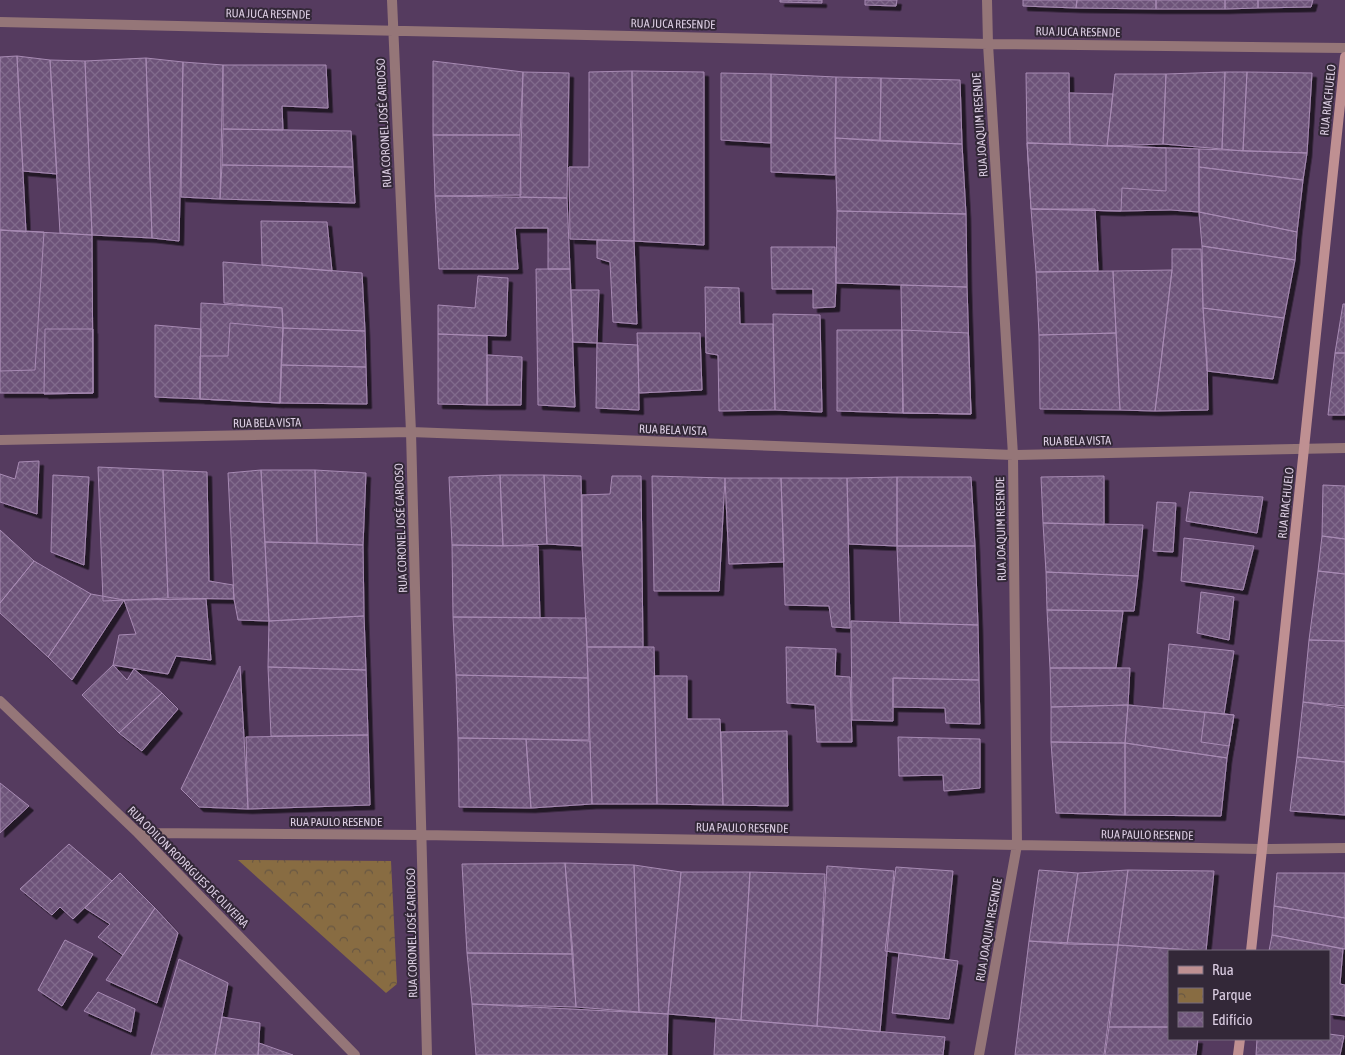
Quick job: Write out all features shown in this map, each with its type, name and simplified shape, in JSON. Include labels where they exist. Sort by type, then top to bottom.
[{"type":"street","name":"RUA CORONEL JOSÉ CARDOSO","points":[[392,0],[411,432],[427,1055]]},
{"type":"street","name":"RUA JOAQUIM RESENDE","points":[[979,1055],[1016,845],[1013,455],[988,44],[987,0]]},
{"type":"street","name":"RUA JUCA RESENDE","points":[[0,22],[988,44],[1345,48]]},
{"type":"street","name":"RUA RIACHUELO","points":[[1250,950],[1345,57]]},
{"type":"street","name":"RUA BELA VISTA","points":[[0,440],[411,432],[1013,455],[1345,448]]},
{"type":"street","name":"RUA ODILON RODRIGUES DE OLIVEIRA","points":[[0,701],[138,833],[354,1055]]},
{"type":"street","name":"RUA PAULO RESENDE","points":[[138,833],[422,835],[1262,850],[1345,848]]},
{"type":"street","points":[[1238,1055],[1240,1040]]},
{"type":"green space","points":[[238,860],[391,861],[397,984],[386,993]]},
{"type":"building","points":[[780,0],[822,0],[822,3],[780,2]]},
{"type":"building","points":[[865,0],[897,0],[896,6],[865,5]]},
{"type":"building","points":[[1023,0],[1077,0],[1076,8],[1023,6]]},
{"type":"building","points":[[1077,0],[1156,0],[1156,9],[1076,8]]},
{"type":"building","points":[[1156,0],[1225,0],[1225,9],[1156,9]]},
{"type":"building","points":[[1225,0],[1258,0],[1258,8],[1225,9]]},
{"type":"building","points":[[1258,0],[1313,0],[1311,7],[1258,8]]},
{"type":"building","points":[[17,56],[50,60],[57,174],[23,171]]},
{"type":"building","points":[[17,56],[26,232],[0,230],[0,57]]},
{"type":"building","points":[[146,58],[183,62],[179,241],[152,238]]},
{"type":"building","points":[[146,58],[152,238],[92,235],[85,61]]},
{"type":"building","points":[[50,60],[85,61],[92,235],[60,233]]},
{"type":"building","points":[[433,61],[523,72],[520,135],[433,135]]},
{"type":"building","points":[[183,62],[223,65],[220,199],[181,197]]},
{"type":"building","points":[[223,65],[326,65],[328,108],[282,106],[283,130],[223,129]]},
{"type":"building","points":[[632,71],[704,72],[704,245],[634,241]]},
{"type":"building","points":[[632,71],[634,241],[570,239],[569,167],[589,167],[589,72]]},
{"type":"building","points":[[523,72],[569,73],[567,198],[520,197]]},
{"type":"building","points":[[1225,72],[1247,72],[1243,151],[1222,149]]},
{"type":"building","points":[[1225,72],[1222,149],[1163,144],[1166,74]]},
{"type":"building","points":[[1247,72],[1312,73],[1307,153],[1243,151]]},
{"type":"building","points":[[721,73],[771,74],[771,143],[721,140]]},
{"type":"building","points":[[1026,73],[1069,73],[1070,144],[1027,143]]},
{"type":"building","points":[[771,74],[836,77],[835,175],[771,172]]},
{"type":"building","points":[[1115,74],[1166,74],[1163,144],[1107,146]]},
{"type":"building","points":[[836,77],[881,78],[880,141],[835,138]]},
{"type":"building","points":[[881,78],[960,80],[962,144],[880,141]]},
{"type":"building","points":[[1069,93],[1113,94],[1107,146],[1070,144]]},
{"type":"building","points":[[223,129],[351,131],[353,167],[222,165]]},
{"type":"building","points":[[433,135],[520,135],[521,195],[435,196]]},
{"type":"building","points":[[835,138],[962,144],[966,214],[837,211]]},
{"type":"building","points":[[1027,143],[1199,149],[1199,212],[1031,209]]},
{"type":"building","points":[[1027,143],[1166,148],[1166,191],[1122,188],[1121,211],[1031,209]]},
{"type":"building","points":[[1199,149],[1307,153],[1303,180],[1199,167]]},
{"type":"building","points":[[222,165],[353,167],[355,203],[220,199]]},
{"type":"building","points":[[1199,167],[1303,180],[1297,232],[1199,212]]},
{"type":"building","points":[[435,196],[567,198],[570,269],[548,269],[548,228],[515,228],[518,269],[439,269]]},
{"type":"building","points":[[1031,209],[1095,209],[1098,271],[1036,272]]},
{"type":"building","points":[[837,211],[966,214],[967,287],[836,283]]},
{"type":"building","points":[[1199,212],[1297,232],[1295,260],[1202,246]]},
{"type":"building","points":[[261,221],[327,222],[332,271],[262,265]]},
{"type":"building","points":[[0,230],[92,235],[93,393],[0,393]]},
{"type":"building","points":[[0,230],[44,232],[35,370],[0,371]]},
{"type":"building","points":[[597,240],[634,241],[637,324],[613,322],[610,262],[597,258]]},
{"type":"building","points":[[1202,246],[1295,260],[1284,318],[1203,308]]},
{"type":"building","points":[[771,247],[835,247],[835,307],[813,308],[813,289],[772,289]]},
{"type":"building","points":[[1172,249],[1201,249],[1208,410],[1155,411],[1172,270]]},
{"type":"building","points":[[223,262],[362,273],[365,331],[283,328],[282,308],[224,303]]},
{"type":"building","points":[[536,269],[570,269],[575,407],[538,405]]},
{"type":"building","points":[[1172,270],[1155,411],[1120,410],[1113,271]]},
{"type":"building","points":[[1113,271],[1116,333],[1039,335],[1036,272]]},
{"type":"building","points":[[478,276],[508,278],[506,336],[438,334],[438,305],[475,308]]},
{"type":"building","points":[[901,285],[967,287],[971,414],[903,413]]},
{"type":"building","points":[[705,287],[739,288],[740,324],[773,324],[775,410],[719,411],[718,355],[706,353]]},
{"type":"building","points":[[571,290],[599,290],[597,343],[573,342]]},
{"type":"building","points":[[201,303],[282,308],[280,403],[200,399]]},
{"type":"building","points":[[1343,304],[1345,304],[1345,353],[1335,353]]},
{"type":"building","points":[[1203,308],[1284,318],[1273,379],[1207,371]]},
{"type":"building","points":[[773,314],[820,315],[822,412],[775,410]]},
{"type":"building","points":[[230,323],[283,328],[280,403],[200,399],[200,356],[228,356]]},
{"type":"building","points":[[155,325],[201,329],[200,399],[155,397]]},
{"type":"building","points":[[283,328],[365,331],[366,367],[281,365]]},
{"type":"building","points":[[45,329],[93,329],[93,393],[44,394]]},
{"type":"building","points":[[837,330],[902,330],[903,413],[837,411]]},
{"type":"building","points":[[902,330],[968,333],[971,414],[903,413]]},
{"type":"building","points":[[637,333],[700,333],[702,390],[639,393]]},
{"type":"building","points":[[1116,333],[1120,410],[1040,409],[1039,335]]},
{"type":"building","points":[[438,334],[487,336],[487,405],[438,404]]},
{"type":"building","points":[[597,343],[638,345],[639,410],[596,408]]},
{"type":"building","points":[[1335,353],[1345,353],[1345,415],[1328,415]]},
{"type":"building","points":[[487,355],[522,357],[521,405],[487,405]]},
{"type":"building","points":[[281,365],[366,367],[367,404],[280,403]]},
{"type":"building","points":[[39,461],[37,514],[0,502],[0,474],[15,479],[19,462]]},
{"type":"building","points":[[98,467],[163,470],[168,598],[103,601]]},
{"type":"building","points":[[163,470],[207,472],[209,581],[233,585],[234,599],[168,598]]},
{"type":"building","points":[[261,470],[315,470],[317,543],[265,542]]},
{"type":"building","points":[[261,470],[269,621],[238,620],[234,599],[228,473]]},
{"type":"building","points":[[315,470],[366,473],[363,545],[317,543]]},
{"type":"building","points":[[53,475],[89,477],[84,565],[51,552]]},
{"type":"building","points":[[500,475],[544,475],[547,544],[503,546]]},
{"type":"building","points":[[500,475],[503,546],[452,545],[449,477]]},
{"type":"building","points":[[544,475],[581,476],[582,546],[547,544]]},
{"type":"building","points":[[612,476],[641,476],[643,647],[587,647],[582,546],[582,495],[610,494]]},
{"type":"building","points":[[652,476],[725,478],[719,591],[654,591]]},
{"type":"building","points":[[1104,476],[1104,525],[1043,523],[1041,477]]},
{"type":"building","points":[[897,477],[971,477],[975,546],[897,546]]},
{"type":"building","points":[[897,477],[897,546],[849,544],[847,478]]},
{"type":"building","points":[[725,478],[781,478],[784,562],[729,564]]},
{"type":"building","points":[[781,478],[847,478],[850,628],[832,627],[829,606],[785,605]]},
{"type":"building","points":[[1323,485],[1345,486],[1345,539],[1322,536]]},
{"type":"building","points":[[1190,492],[1263,497],[1257,533],[1186,521]]},
{"type":"building","points":[[1157,502],[1176,503],[1173,552],[1153,551]]},
{"type":"building","points":[[1043,523],[1143,525],[1138,576],[1046,572]]},
{"type":"building","points":[[0,530],[34,561],[0,603]]},
{"type":"building","points":[[1322,536],[1345,539],[1345,574],[1318,571]]},
{"type":"building","points":[[1184,538],[1254,546],[1243,590],[1181,581]]},
{"type":"building","points":[[265,542],[363,545],[364,616],[269,621]]},
{"type":"building","points":[[452,545],[538,546],[540,618],[453,617]]},
{"type":"building","points":[[897,546],[975,546],[978,625],[900,623]]},
{"type":"building","points":[[34,561],[91,594],[48,657],[0,613],[0,603]]},
{"type":"building","points":[[1318,571],[1345,574],[1345,641],[1309,640]]},
{"type":"building","points":[[1046,572],[1138,576],[1134,611],[1047,610]]},
{"type":"building","points":[[1201,592],[1234,597],[1229,640],[1197,633]]},
{"type":"building","points":[[91,594],[124,600],[72,680],[48,657]]},
{"type":"building","points":[[206,599],[211,660],[176,656],[168,674],[113,665],[119,635],[136,634],[124,600]]},
{"type":"building","points":[[1047,610],[1123,611],[1116,668],[1050,668]]},
{"type":"building","points":[[364,616],[366,670],[268,667],[269,621]]},
{"type":"building","points":[[453,617],[586,618],[588,678],[456,675]]},
{"type":"building","points":[[851,621],[978,625],[979,680],[893,678],[893,721],[852,720]]},
{"type":"building","points":[[1309,640],[1345,641],[1345,706],[1303,702]]},
{"type":"building","points":[[1169,644],[1234,651],[1224,714],[1163,708]]},
{"type":"building","points":[[587,647],[654,647],[657,804],[592,804]]},
{"type":"building","points":[[786,647],[836,649],[835,676],[850,677],[852,742],[817,742],[815,705],[787,703]]},
{"type":"building","points":[[113,665],[127,680],[134,669],[162,693],[119,733],[82,695]]},
{"type":"building","points":[[240,666],[248,809],[199,807],[181,789]]},
{"type":"building","points":[[268,667],[366,670],[368,735],[271,736]]},
{"type":"building","points":[[1050,668],[1130,668],[1128,705],[1051,707]]},
{"type":"building","points":[[456,675],[588,678],[589,740],[458,738]]},
{"type":"building","points":[[654,676],[687,676],[687,719],[720,719],[723,805],[657,804]]},
{"type":"building","points":[[893,678],[979,680],[980,724],[946,723],[945,708],[893,707]]},
{"type":"building","points":[[162,693],[178,709],[142,751],[119,733]]},
{"type":"building","points":[[1303,702],[1345,708],[1345,762],[1297,757]]},
{"type":"building","points":[[1128,705],[1234,715],[1227,758],[1125,743]]},
{"type":"building","points":[[1128,705],[1125,743],[1051,742],[1051,707]]},
{"type":"building","points":[[1205,712],[1234,715],[1229,746],[1201,742]]},
{"type":"building","points":[[787,731],[788,806],[723,805],[721,732]]},
{"type":"building","points":[[368,735],[370,805],[248,809],[246,737]]},
{"type":"building","points":[[898,737],[980,739],[980,788],[944,791],[943,775],[899,776]]},
{"type":"building","points":[[458,738],[526,739],[531,808],[459,807]]},
{"type":"building","points":[[526,739],[590,741],[592,804],[531,808]]},
{"type":"building","points":[[1051,742],[1125,743],[1125,815],[1056,813]]},
{"type":"building","points":[[1125,743],[1227,758],[1221,816],[1125,815]]},
{"type":"building","points":[[1297,757],[1345,762],[1345,815],[1290,811]]},
{"type":"building","points":[[0,783],[29,806],[0,833]]},
{"type":"building","points":[[69,844],[112,881],[73,919],[60,907],[52,915],[20,889]]},
{"type":"building","points":[[565,863],[573,954],[467,953],[462,864]]},
{"type":"building","points":[[565,863],[634,865],[639,1012],[576,1007]]},
{"type":"building","points":[[634,865],[681,872],[668,1014],[639,1012]]},
{"type":"building","points":[[827,866],[894,871],[880,1032],[817,1026]]},
{"type":"building","points":[[896,867],[953,871],[944,959],[885,951]]},
{"type":"building","points":[[1039,870],[1078,873],[1067,944],[1029,941]]},
{"type":"building","points":[[1128,870],[1214,871],[1206,950],[1118,945]]},
{"type":"building","points":[[1128,870],[1118,945],[1067,944],[1078,873]]},
{"type":"building","points":[[681,872],[750,872],[741,1020],[668,1014]]},
{"type":"building","points":[[750,872],[825,874],[817,1026],[741,1020]]},
{"type":"building","points":[[120,873],[155,908],[123,955],[98,937],[110,924],[85,908]]},
{"type":"building","points":[[1277,873],[1345,873],[1345,918],[1274,906]]},
{"type":"building","points":[[1274,906],[1345,918],[1345,949],[1272,935]]},
{"type":"building","points":[[155,908],[178,933],[157,1003],[106,980]]},
{"type":"building","points":[[1272,935],[1343,949],[1340,984],[1345,985],[1345,1016],[1330,1014],[1330,950],[1269,950]]},
{"type":"building","points":[[65,940],[93,954],[62,1006],[38,990]]},
{"type":"building","points":[[1029,941],[1118,945],[1104,1055],[1015,1055]]},
{"type":"building","points":[[1118,945],[1191,950],[1168,950],[1168,1027],[1109,1027]]},
{"type":"building","points":[[467,953],[573,954],[576,1007],[472,1004]]},
{"type":"building","points":[[899,953],[958,961],[949,1019],[892,1013]]},
{"type":"building","points":[[179,959],[228,983],[215,1055],[151,1055]]},
{"type":"building","points":[[98,992],[135,1009],[131,1032],[84,1011]]},
{"type":"building","points":[[472,1004],[668,1014],[667,1055],[476,1055]]},
{"type":"building","points":[[222,1017],[260,1023],[258,1055],[215,1055]]},
{"type":"building","points":[[716,1018],[945,1037],[943,1055],[714,1055]]},
{"type":"building","points":[[1109,1027],[1168,1027],[1168,1040],[1198,1040],[1196,1055],[1105,1055]]},
{"type":"building","points":[[1330,1034],[1344,1036],[1340,1055],[1256,1055],[1257,1040],[1330,1040]]},
{"type":"building","points":[[259,1043],[293,1055],[258,1055]]}]
